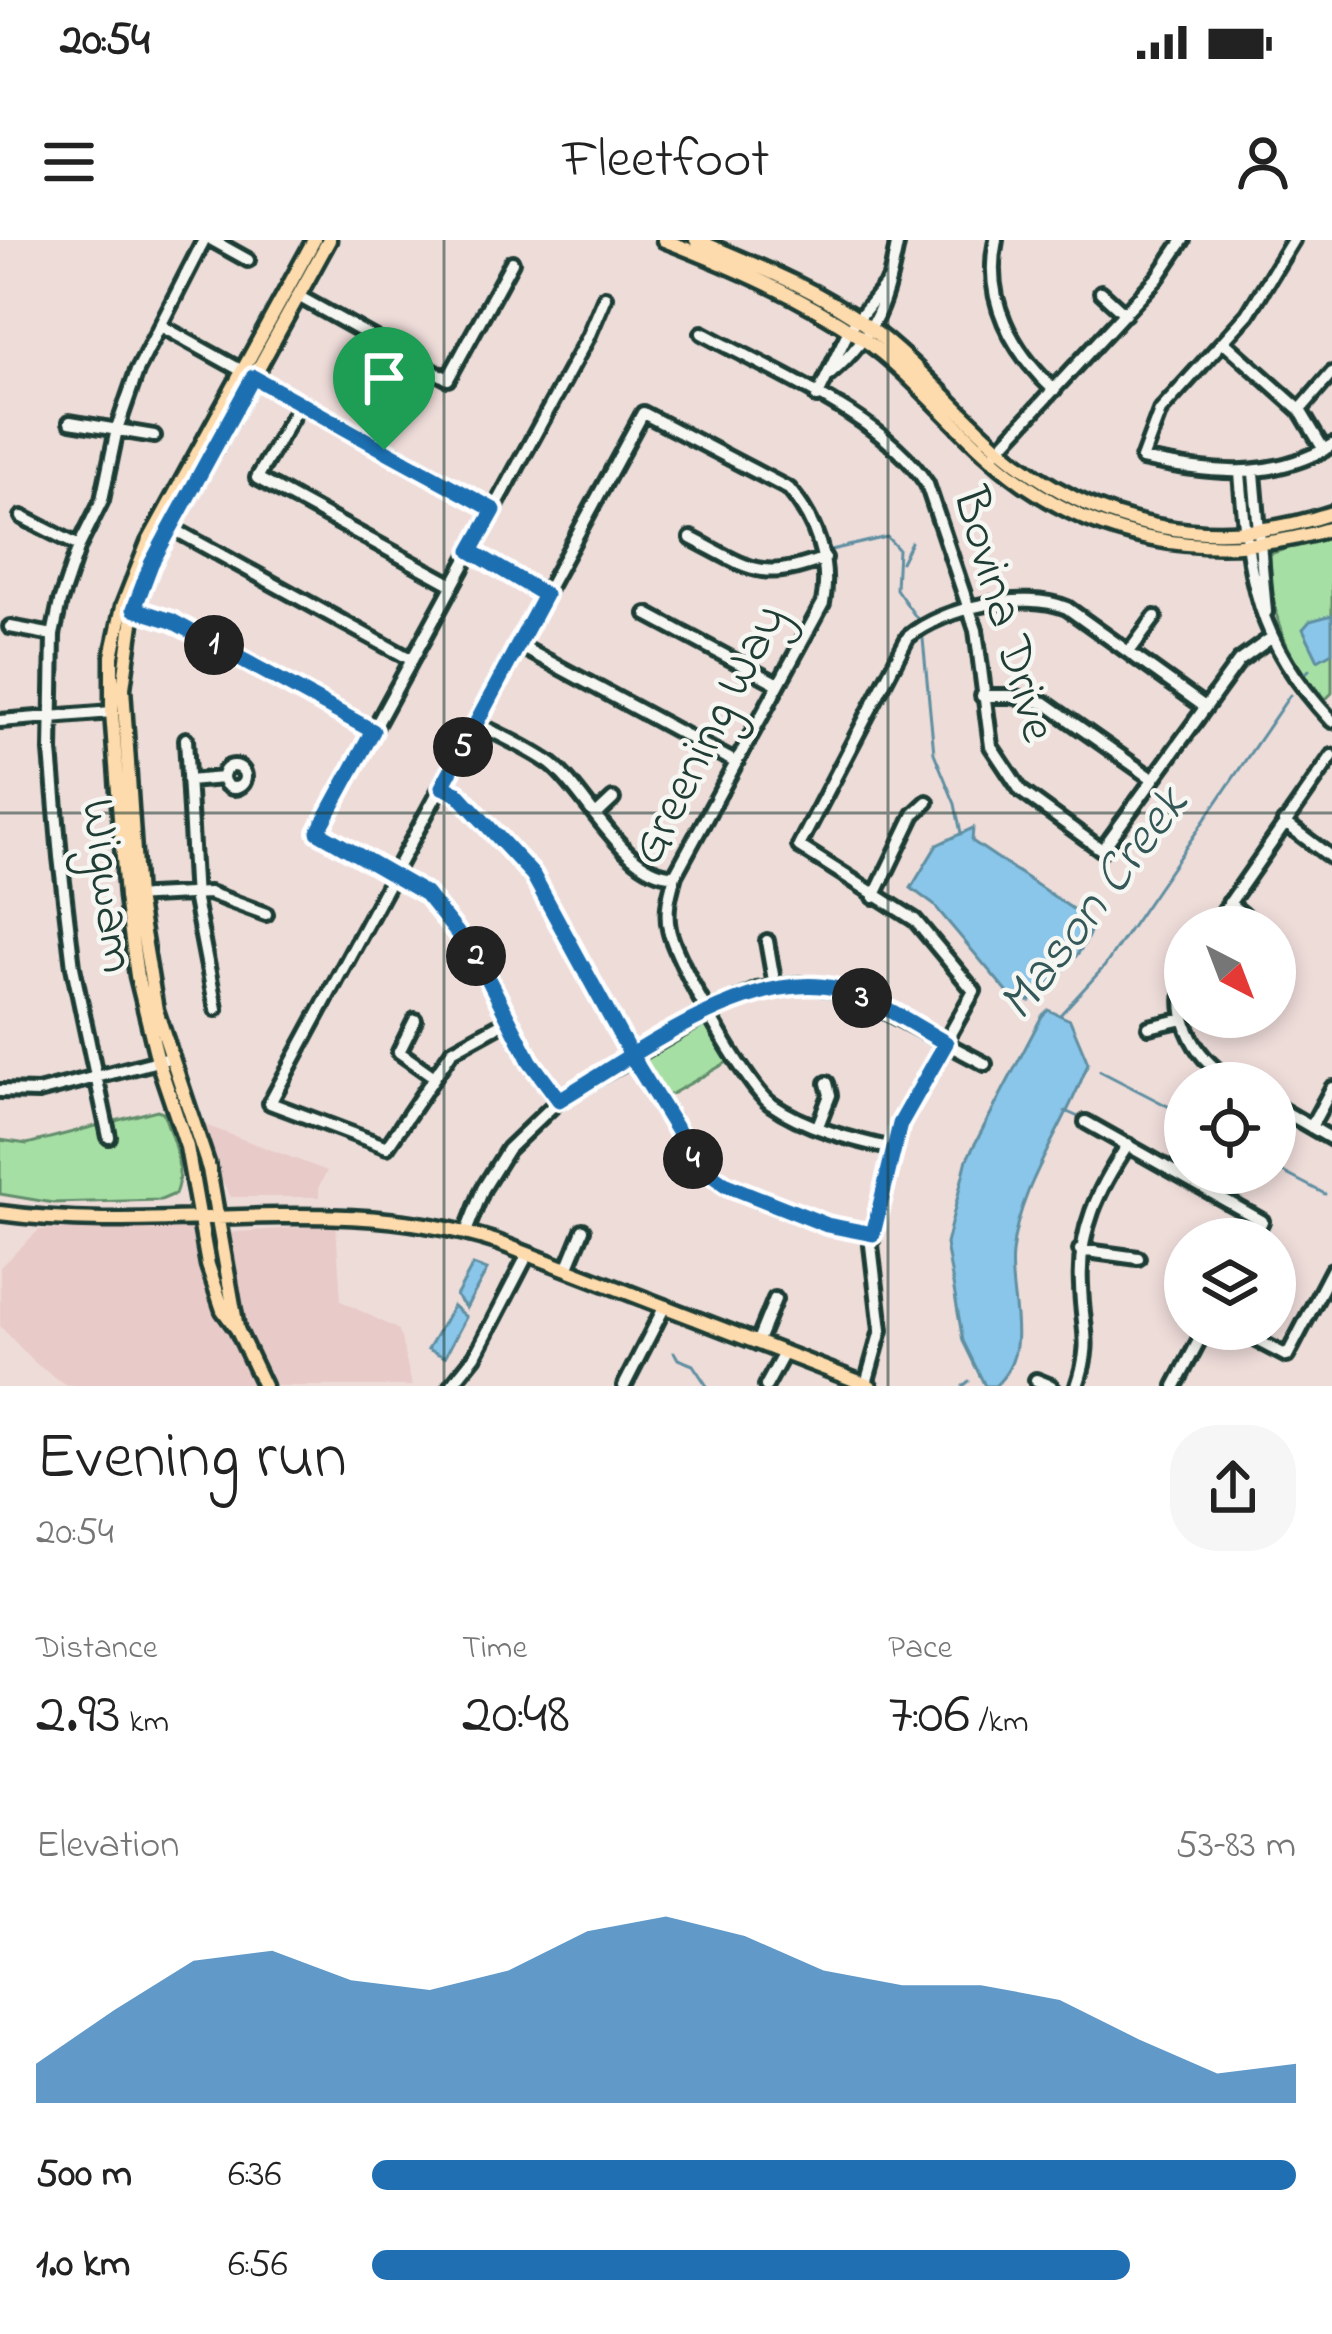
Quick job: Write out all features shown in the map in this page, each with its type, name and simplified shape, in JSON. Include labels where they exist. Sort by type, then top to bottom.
[{"type":"main road","points":[[264,1386],[238,1329],[208,1169],[193,1144],[137,976],[123,688],[128,608],[314,240]]},
{"type":"main road","points":[[132,897],[112,712],[112,656],[148,543],[329,240]]},
{"type":"main road","points":[[664,240],[853,324]]},
{"type":"main road","points":[[696,240],[780,276],[866,333],[937,385],[1029,489],[1077,517],[1151,541],[1253,539],[1332,528]]},
{"type":"main road","points":[[1253,539],[1332,514]]},
{"type":"main road","points":[[193,1144],[200,1219],[217,1294],[238,1329]]},
{"type":"main road","points":[[0,1213],[73,1222],[378,1216],[466,1232],[868,1385]]},
{"type":"street","points":[[208,240],[248,260]]},
{"type":"street","name":"Wigwam","points":[[109,1137],[73,967],[60,857],[51,716],[53,635],[79,546],[102,500],[117,429],[137,371],[208,240]]},
{"type":"street","points":[[829,375],[883,310],[898,240]]},
{"type":"street","points":[[996,240],[992,257],[1000,314],[1024,360],[1054,390]]},
{"type":"street","points":[[994,453],[1158,277],[1183,240]]},
{"type":"street","points":[[1226,343],[1300,410],[1328,447],[1247,473],[1206,473],[1142,459],[1160,411],[1226,343],[1293,240]]},
{"type":"street","points":[[298,296],[448,379],[512,262]]},
{"type":"street","points":[[817,397],[853,324],[891,279]]},
{"type":"street","points":[[1101,292],[1125,314]]},
{"type":"street","points":[[559,1100],[530,1061],[485,970],[426,894],[318,832],[588,337],[605,297]]},
{"type":"street","points":[[161,326],[494,510]]},
{"type":"street","name":"Bovina Drive","points":[[701,333],[891,440],[916,467],[927,484],[970,610],[991,746],[1006,774],[1029,798],[1102,850],[1153,779]]},
{"type":"street","points":[[1300,410],[1332,373]]},
{"type":"street","points":[[299,403],[257,478],[453,585]]},
{"type":"street","name":"Greening Way","points":[[545,595],[643,413],[790,489],[804,506],[825,558],[823,603],[675,874],[668,900],[669,932],[709,1013],[760,1095],[784,1112],[818,1126],[893,1149]]},
{"type":"street","points":[[70,422],[154,436]]},
{"type":"street","points":[[1247,473],[1253,592],[1269,633],[1295,678],[1332,721]]},
{"type":"street","points":[[22,517],[79,546]]},
{"type":"street","points":[[170,526],[412,660]]},
{"type":"street","points":[[691,538],[764,572],[789,571],[825,558]]},
{"type":"street","points":[[471,551],[545,595],[270,1103],[387,1147],[433,1076],[460,1045],[510,1019]]},
{"type":"street","points":[[868,1385],[881,1330],[871,1262],[873,1234],[893,1149],[900,1124],[974,991],[915,920],[799,846],[908,637],[932,623],[1002,600],[1042,599],[1067,608],[1205,707]]},
{"type":"street","points":[[128,608],[172,621],[373,731]]},
{"type":"street","points":[[647,614],[778,684]]},
{"type":"street","points":[[1130,652],[1156,617]]},
{"type":"street","points":[[10,627],[53,635]]},
{"type":"street","points":[[982,696],[1045,703],[1153,779],[1238,661],[1269,633]]},
{"type":"street","points":[[518,645],[735,762]]},
{"type":"street","points":[[0,721],[112,712]]},
{"type":"street","points":[[476,723],[556,769],[634,857],[667,876],[675,874]]},
{"type":"street","points":[[186,740],[195,892],[216,1009]]},
{"type":"street","points":[[1227,906],[1332,756]]},
{"type":"street","points":[[188,781],[223,778]]},
{"type":"street","points":[[442,787],[457,793],[533,875],[632,1057],[686,1150],[705,1172],[827,1225],[873,1234]]},
{"type":"street","points":[[596,815],[613,799]]},
{"type":"street","points":[[874,897],[914,814],[926,802]]},
{"type":"street","points":[[1284,822],[1332,858]]},
{"type":"street","points":[[132,897],[195,892],[230,899],[266,914]]},
{"type":"street","points":[[1229,903],[1233,906]]},
{"type":"street","points":[[767,941],[776,986]]},
{"type":"street","points":[[466,1232],[483,1189],[508,1149],[559,1100],[747,994],[776,986],[812,985],[848,992],[985,1064]]},
{"type":"street","points":[[416,1020],[399,1052],[433,1076]]},
{"type":"street","points":[[1149,1027],[1164,1024]]},
{"type":"street","points":[[1192,1038],[1212,1062]]},
{"type":"street","points":[[0,1091],[38,1092],[164,1059]]},
{"type":"street","points":[[818,1126],[830,1095],[827,1083]]},
{"type":"street","points":[[1311,1127],[1332,1088]]},
{"type":"street","points":[[1296,1118],[1332,1139]]},
{"type":"street","points":[[1086,1122],[1258,1218]]},
{"type":"street","points":[[1077,1386],[1088,1354],[1081,1250],[1092,1206],[1128,1145]]},
{"type":"street","points":[[567,1269],[583,1230]]},
{"type":"street","points":[[1081,1250],[1138,1258]]},
{"type":"street","points":[[451,1386],[475,1355],[528,1254]]},
{"type":"street","points":[[1296,1339],[1332,1270]]},
{"type":"street","points":[[757,1343],[775,1299]]},
{"type":"street","points":[[624,1386],[665,1306]]},
{"type":"street","points":[[1174,1386],[1194,1350]]},
{"type":"street","points":[[766,1386],[784,1353]]},
{"type":"street","points":[[1036,1380],[1051,1386]]},
{"type":"shaded area","points":[[205,1125],[327,1171],[319,1197],[231,1197]]},
{"type":"shaded area","points":[[336,1225],[341,1301],[399,1330],[412,1386],[276,1386],[249,1330],[228,1273],[225,1233]]},
{"type":"shaded area","points":[[39,1230],[196,1230],[215,1300],[254,1386],[67,1386],[35,1363],[0,1326],[0,1267]]},
{"type":"green space","points":[[1332,533],[1332,693],[1326,699],[1299,666],[1282,632],[1270,554]]},
{"type":"green space","points":[[705,1022],[731,1060],[663,1099],[642,1059]]},
{"type":"green space","points":[[163,1112],[176,1153],[175,1194],[161,1200],[53,1203],[0,1194],[0,1140],[27,1144]]},
{"type":"water","points":[[1332,615],[1332,652],[1318,660],[1303,629],[1310,621]]},
{"type":"water","points":[[973,828],[972,841],[1080,914],[1091,928],[1074,958],[1030,1001],[1008,993],[934,905],[911,888],[937,845]]},
{"type":"water","points":[[1048,1010],[1070,1020],[1088,1063],[1033,1179],[1016,1228],[1011,1270],[1017,1323],[1014,1356],[995,1386],[985,1386],[963,1341],[946,1244],[967,1159]]},
{"type":"water","points":[[473,1265],[487,1270],[466,1308],[456,1296]]},
{"type":"water","points":[[453,1306],[466,1317],[445,1357],[428,1349]]},
{"type":"waterway","points":[[831,550],[887,537],[898,549],[896,589],[918,620]]},
{"type":"waterway","points":[[901,562],[911,542]]},
{"type":"waterway","points":[[923,639],[934,753],[961,833]]},
{"type":"waterway","name":"Mason Creek","points":[[1306,673],[1309,670]]},
{"type":"waterway","name":"Mason Creek","points":[[1060,1015],[1104,967],[1290,695]]},
{"type":"waterway","points":[[1100,1071],[1164,1104]]},
{"type":"waterway","points":[[1065,1111],[1083,1119]]},
{"type":"waterway","points":[[1296,1179],[1325,1194]]},
{"type":"waterway","points":[[674,1352],[693,1365],[707,1386]]},
{"type":"waterway","name":"Mason Creek","points":[[963,1386],[969,1381]]},
{"type":"route","points":[[384,450],[253,377],[151,564],[134,609],[172,621],[373,731],[318,832],[426,894],[478,959],[530,1061],[559,1100],[632,1057],[729,1002],[776,986],[812,985],[848,992],[946,1043],[900,1124],[873,1234],[827,1225],[726,1185],[699,1166],[632,1057],[533,875],[457,793],[442,787],[545,595],[471,551],[494,510],[384,450]]}]
